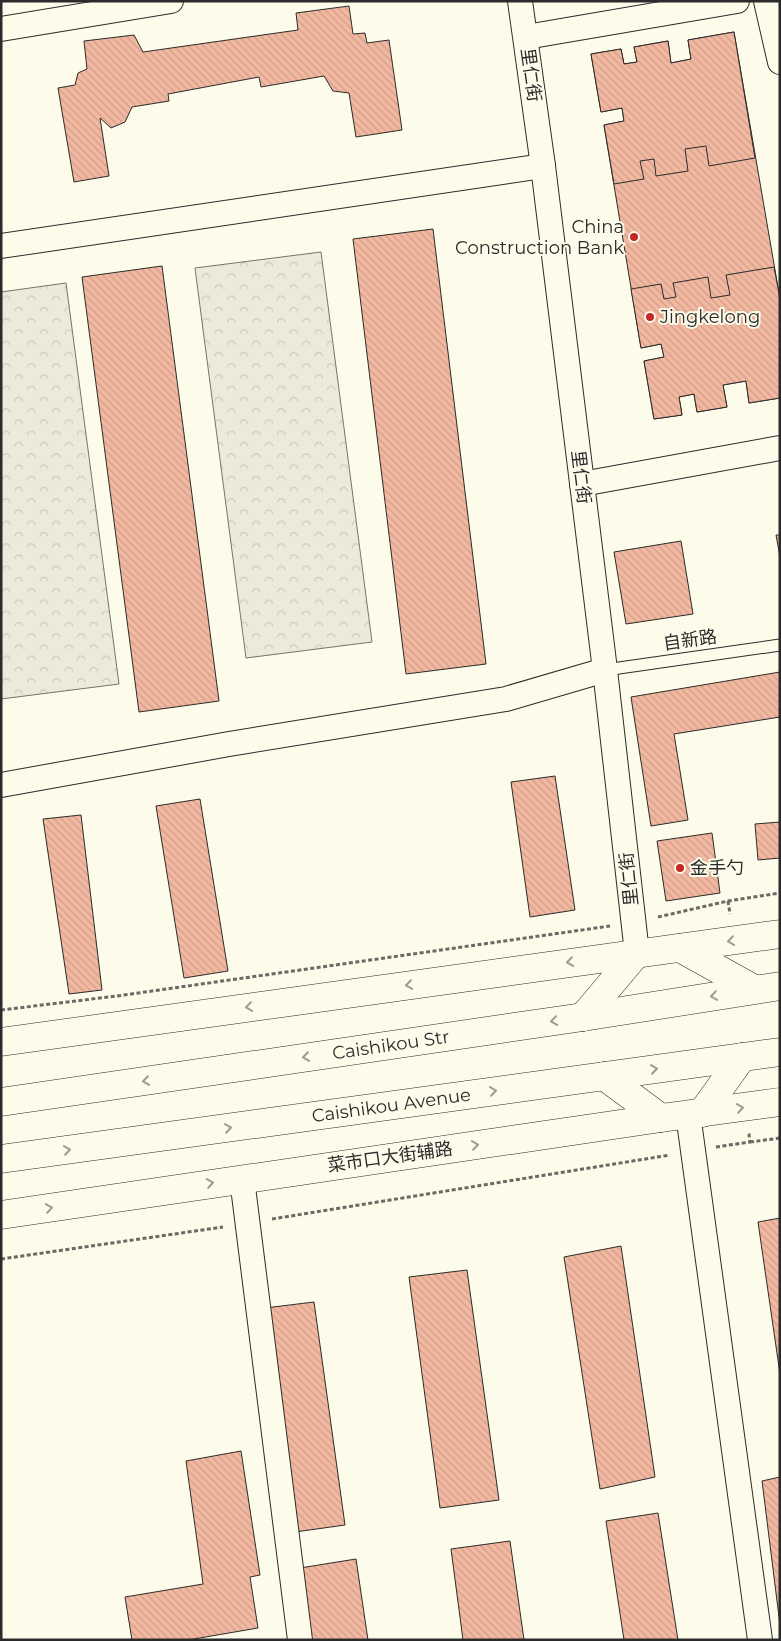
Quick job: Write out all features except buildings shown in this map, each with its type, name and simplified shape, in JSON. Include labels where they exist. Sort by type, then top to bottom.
[{"type":"main road","points":[[1,1042],[780,934]]},
{"type":"main road","points":[[680,948],[767,988]]},
{"type":"main road","points":[[583,1017],[637,953]]},
{"type":"main road","name":"Caishikou Str","points":[[1,1102],[583,1017],[767,988]]},
{"type":"main road","name":"Caishikou Avenue","points":[[1,1159],[780,1052]]},
{"type":"main road","points":[[695,1114],[742,1057]]},
{"type":"main road","points":[[604,1076],[661,1118]]},
{"type":"main road","name":"菜市口大街辅路","points":[[1,1215],[780,1102]]},
{"type":"street","points":[[1,29],[171,1]]},
{"type":"street","name":"里仁街","points":[[520,1],[543,166],[605,670],[637,953]]},
{"type":"street","points":[[526,37],[737,1]]},
{"type":"street","points":[[766,1],[780,62]]},
{"type":"street","points":[[1,246],[543,166]]},
{"type":"street","points":[[582,484],[780,448]]},
{"type":"street","points":[[1,785],[229,744],[506,699],[605,670]]},
{"type":"street","points":[[695,1114],[693,1151],[760,1640]]},
{"type":"street","points":[[242,1179],[300,1640]]},
{"type":"lane","name":"自新路","points":[[605,670],[780,645]]},
{"type":"path","points":[[1,1010],[117,996],[634,922],[728,901],[780,893]]},
{"type":"path","points":[[728,901],[730,914]]},
{"type":"path","points":[[749,1135],[750,1142]]},
{"type":"path","points":[[1,1259],[249,1223],[780,1138]]},
{"type":"green space","points":[[321,252],[372,642],[246,658],[195,268]]},
{"type":"green space","points":[[66,283],[119,684],[1,699],[1,292]]},
{"type":"place","name":"China Construction Bank","points":[[634,237]]},
{"type":"place","name":"Jingkelong","points":[[650,317]]},
{"type":"place","name":"金手勺","points":[[680,868]]}]
